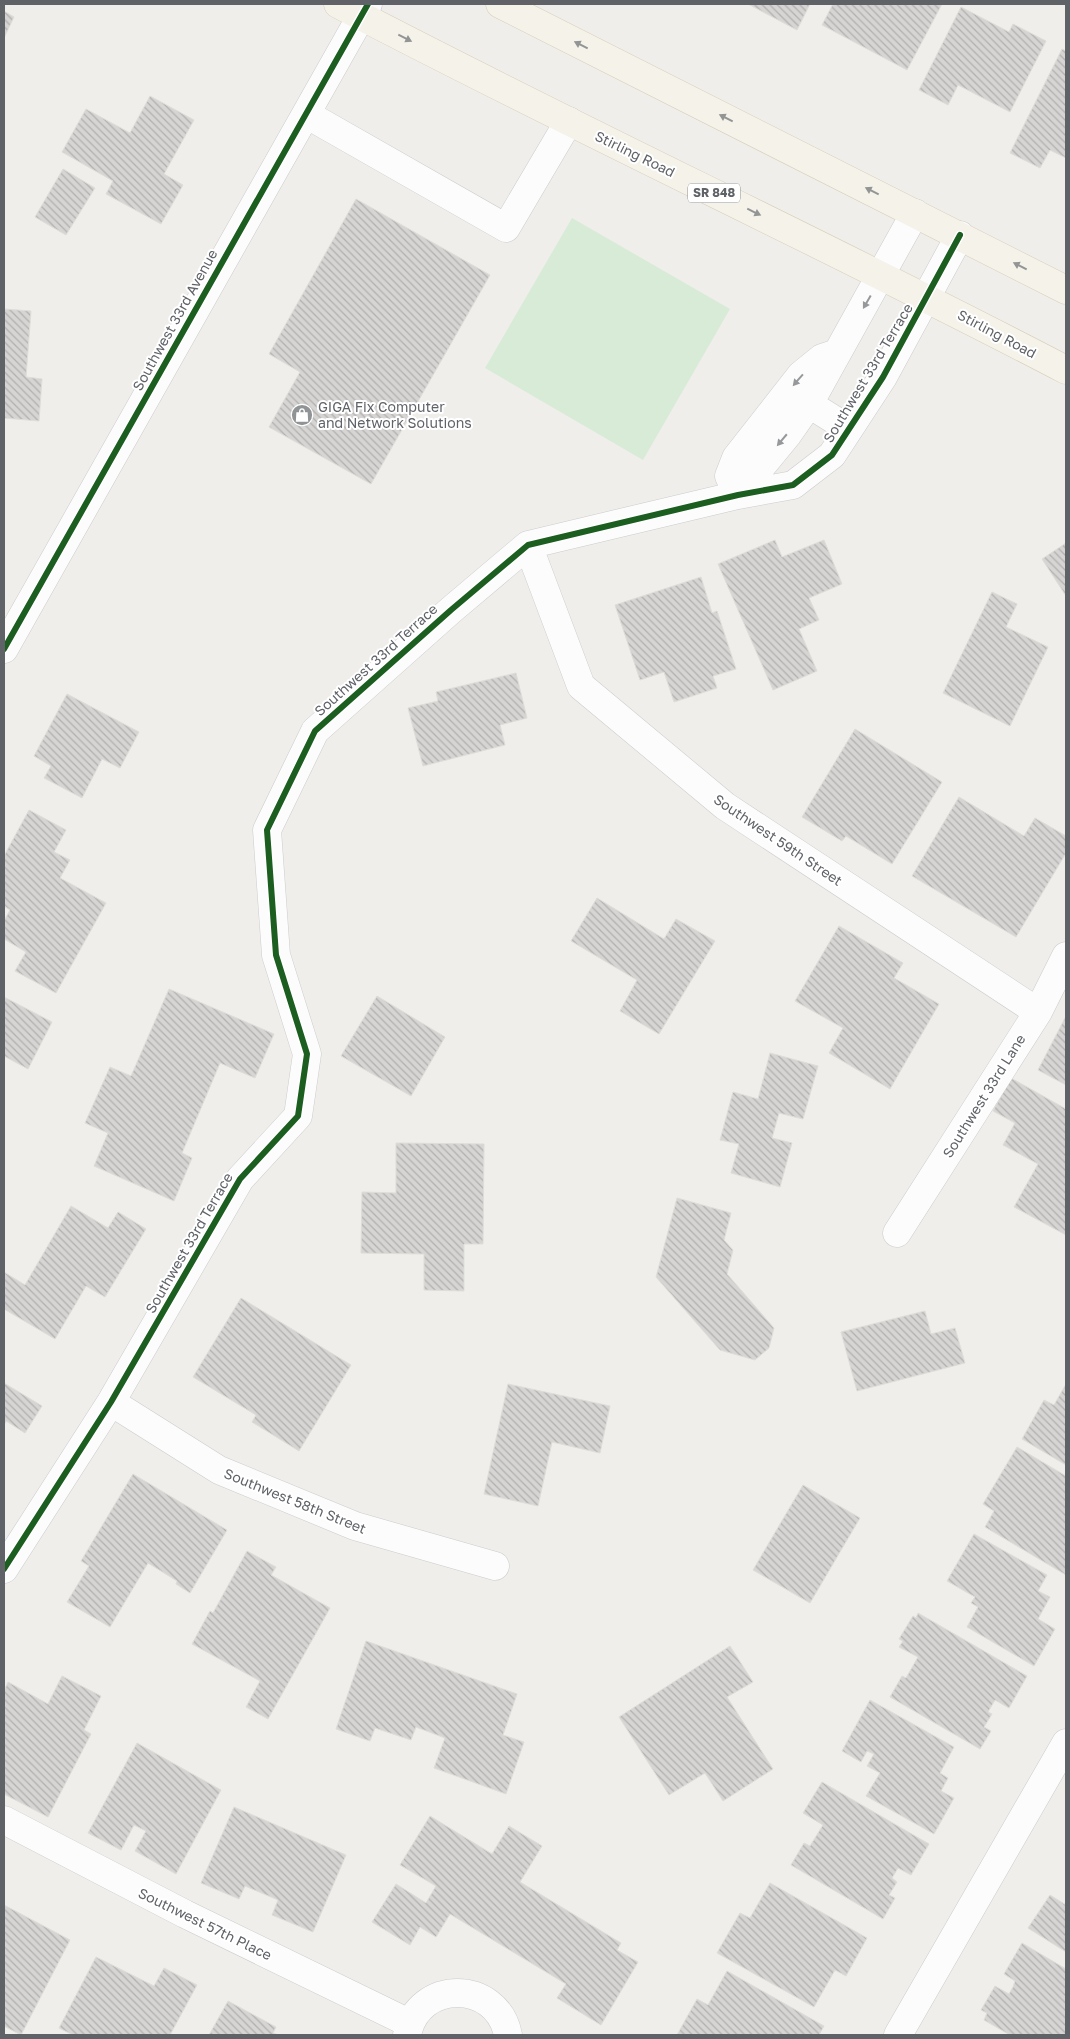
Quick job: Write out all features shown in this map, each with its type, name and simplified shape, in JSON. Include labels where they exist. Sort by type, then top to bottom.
[{"type":"main road","name":"Stirling Road","points":[[338,4],[365,10],[569,122],[882,275],[1066,370]]},
{"type":"main road","points":[[500,4],[1066,290]]},
{"type":"street","name":"Southwest 33rd Avenue","points":[[4,649],[365,10]]},
{"type":"street","points":[[306,114],[506,228],[569,122]]},
{"type":"street","points":[[837,353],[822,358],[801,375],[736,458],[729,476],[738,495],[788,434],[809,404],[915,213]]},
{"type":"street","name":"Southwest 33rd Terrace","points":[[4,1570],[111,1402],[240,1179],[298,1116],[307,1054],[276,955],[268,830],[315,731],[451,610],[528,545],[738,495],[793,485],[832,455],[883,377],[960,235]]},
{"type":"street","points":[[809,404],[849,429]]},
{"type":"street","name":"Southwest 59th Street","points":[[528,545],[581,686],[725,806],[1038,1012]]},
{"type":"street","name":"Southwest 33rd Lane","points":[[897,1233],[1038,1012],[1066,956]]},
{"type":"street","name":"Southwest 58th Street","points":[[111,1402],[219,1470],[355,1526],[495,1566]]},
{"type":"street","points":[[898,2035],[1066,1743]]},
{"type":"street","name":"Southwest 57th Place","points":[[4,1820],[408,2029],[420,2006],[438,1996],[458,1992],[478,1996],[495,2008],[506,2025],[508,2035]]},
{"type":"green space","points":[[572,218],[730,309],[643,460],[485,368]]},
{"type":"building","points":[[748,4],[810,4],[797,30]]},
{"type":"building","points":[[833,4],[942,4],[907,70],[822,25]]},
{"type":"building","points":[[961,7],[1009,32],[1013,24],[1046,41],[1010,112],[958,85],[948,105],[919,90]]},
{"type":"building","points":[[4,11],[14,17],[4,38]]},
{"type":"building","points":[[1062,49],[1066,51],[1066,158],[1050,150],[1040,168],[1010,153]]},
{"type":"building","points":[[150,96],[194,120],[164,174],[183,185],[161,224],[106,194],[113,181],[62,152],[86,109],[130,133]]},
{"type":"building","points":[[63,169],[95,188],[66,235],[35,217]]},
{"type":"building","points":[[356,199],[490,275],[371,484],[269,427],[300,372],[269,354]]},
{"type":"building","points":[[4,309],[31,311],[26,377],[42,379],[39,421],[4,418]]},
{"type":"building","points":[[775,540],[782,557],[824,540],[842,584],[809,598],[819,620],[799,629],[817,671],[773,690],[718,564]]},
{"type":"building","points":[[1066,543],[1066,596],[1042,559]]},
{"type":"building","points":[[701,577],[712,613],[717,611],[736,669],[713,676],[717,688],[674,702],[664,672],[640,680],[615,605]]},
{"type":"building","points":[[992,592],[1017,604],[1006,627],[1048,647],[1010,726],[943,693]]},
{"type":"building","points":[[516,673],[527,718],[500,725],[505,745],[423,766],[408,708],[438,701],[436,692]]},
{"type":"building","points":[[67,694],[139,732],[120,768],[102,759],[82,798],[44,778],[51,766],[34,756]]},
{"type":"building","points":[[855,729],[942,782],[892,864],[846,836],[842,841],[802,817]]},
{"type":"building","points":[[959,797],[1024,836],[1035,818],[1066,836],[1066,853],[1016,937],[912,876]]},
{"type":"building","points":[[29,810],[66,830],[54,852],[70,860],[60,878],[106,903],[56,993],[15,971],[26,952],[4,939],[4,921],[10,910],[4,906],[4,856]]},
{"type":"building","points":[[597,898],[664,939],[676,919],[715,941],[659,1034],[620,1011],[637,980],[571,941]]},
{"type":"building","points":[[839,926],[903,963],[894,978],[939,1004],[890,1089],[829,1053],[843,1028],[795,1001]]},
{"type":"building","points":[[169,989],[274,1034],[255,1078],[220,1063],[182,1153],[192,1158],[174,1201],[94,1166],[108,1133],[85,1123],[110,1067],[131,1076]]},
{"type":"building","points":[[377,996],[445,1037],[411,1096],[341,1056]]},
{"type":"building","points":[[4,997],[52,1022],[28,1069],[4,1056]]},
{"type":"building","points":[[1066,1016],[1066,1085],[1038,1070]]},
{"type":"building","points":[[770,1053],[818,1066],[803,1119],[779,1113],[772,1138],[792,1143],[780,1187],[731,1173],[739,1144],[720,1140],[733,1092],[758,1099]]},
{"type":"building","points":[[1011,1078],[1066,1109],[1066,1235],[1014,1207],[1038,1164],[1003,1145],[1015,1123],[993,1111]]},
{"type":"building","points":[[396,1143],[484,1144],[483,1244],[464,1244],[464,1291],[424,1290],[424,1254],[361,1253],[362,1192],[396,1193]]},
{"type":"building","points":[[677,1198],[731,1213],[724,1240],[733,1250],[727,1274],[774,1328],[769,1348],[755,1360],[720,1350],[656,1277]]},
{"type":"building","points":[[71,1206],[108,1228],[118,1212],[146,1229],[105,1297],[86,1286],[55,1339],[4,1309],[4,1272],[25,1285]]},
{"type":"building","points":[[241,1298],[351,1365],[299,1451],[252,1422],[256,1415],[193,1377]]},
{"type":"building","points":[[925,1311],[931,1334],[955,1328],[965,1363],[857,1391],[841,1332]]},
{"type":"building","points":[[4,1383],[42,1406],[25,1433],[6,1421],[4,1425]]},
{"type":"building","points":[[508,1384],[610,1406],[600,1453],[552,1442],[538,1506],[484,1494]]},
{"type":"building","points":[[1066,1384],[1066,1465],[1022,1439],[1044,1400],[1054,1405]]},
{"type":"building","points":[[1017,1447],[1066,1476],[1066,1575],[985,1527],[994,1511],[983,1504]]},
{"type":"building","points":[[133,1474],[227,1530],[190,1593],[176,1584],[177,1581],[148,1563],[110,1627],[67,1602],[89,1566],[81,1561]]},
{"type":"building","points":[[803,1485],[860,1518],[810,1603],[753,1570]]},
{"type":"building","points":[[974,1534],[1047,1575],[1038,1591],[1050,1597],[1038,1619],[1055,1629],[1034,1666],[967,1627],[978,1607],[971,1603],[975,1597],[947,1581]]},
{"type":"building","points":[[247,1551],[276,1567],[271,1575],[330,1608],[268,1719],[246,1707],[260,1681],[192,1644],[210,1611],[213,1613]]},
{"type":"building","points":[[918,1613],[1027,1676],[1009,1708],[995,1700],[988,1712],[992,1714],[984,1727],[991,1731],[980,1749],[890,1697],[902,1676],[906,1678],[918,1657],[899,1647],[903,1641],[899,1639],[913,1616],[916,1618]]},
{"type":"building","points":[[366,1641],[517,1694],[503,1735],[524,1742],[506,1794],[434,1768],[445,1738],[416,1727],[411,1740],[375,1728],[370,1741],[336,1729]]},
{"type":"building","points":[[730,1646],[753,1682],[727,1697],[773,1769],[723,1801],[705,1773],[669,1795],[619,1717]]},
{"type":"building","points":[[62,1676],[101,1696],[84,1730],[91,1734],[48,1817],[4,1794],[4,1691],[8,1682],[48,1704]]},
{"type":"building","points":[[870,1700],[954,1747],[940,1773],[948,1778],[941,1791],[954,1798],[934,1834],[866,1796],[880,1773],[867,1766],[874,1754],[867,1751],[861,1762],[842,1751]]},
{"type":"building","points":[[137,1743],[221,1790],[176,1874],[135,1851],[146,1831],[134,1825],[121,1850],[88,1833]]},
{"type":"building","points":[[822,1782],[929,1844],[911,1875],[898,1868],[892,1878],[897,1882],[889,1895],[895,1898],[883,1919],[791,1865],[804,1843],[810,1846],[823,1825],[803,1813]]},
{"type":"building","points":[[234,1807],[346,1855],[313,1932],[272,1915],[278,1900],[245,1886],[239,1899],[201,1883]]},
{"type":"building","points":[[430,1816],[492,1854],[509,1826],[542,1846],[520,1882],[621,1943],[617,1950],[638,1962],[601,2025],[557,1998],[566,1984],[450,1914],[436,1937],[420,1927],[410,1945],[372,1922],[396,1884],[426,1903],[436,1886],[400,1865]]},
{"type":"building","points":[[770,1883],[867,1938],[846,1976],[835,1970],[814,2007],[717,1953],[740,1913],[750,1918]]},
{"type":"building","points":[[1050,1895],[1066,1905],[1066,1952],[1028,1928]]},
{"type":"building","points":[[4,1905],[70,1940],[21,2035],[4,2026]]},
{"type":"building","points":[[1022,1943],[1066,1969],[1066,2035],[1010,2035],[984,2020],[987,2013],[981,2010],[995,1986],[1009,1994],[1013,1987],[1015,1981],[1004,1974]]},
{"type":"building","points":[[96,1957],[154,1986],[164,1968],[197,1985],[170,2035],[73,2035],[59,2028]]},
{"type":"building","points":[[727,1971],[824,2026],[819,2035],[677,2035],[697,1999],[708,2005]]},
{"type":"building","points":[[228,2001],[276,2027],[273,2033],[278,2035],[209,2035]]},
{"type":"cycle path","points":[[4,649],[368,4]]},
{"type":"cycle path","points":[[4,1569],[111,1402],[240,1179],[298,1116],[307,1054],[276,955],[267,830],[315,731],[451,610],[528,545],[738,495],[793,485],[832,455],[883,377],[960,235]]},
{"type":"place","name":"GIGA Fix Computer and Network Solutions","points":[[302,415]]}]
